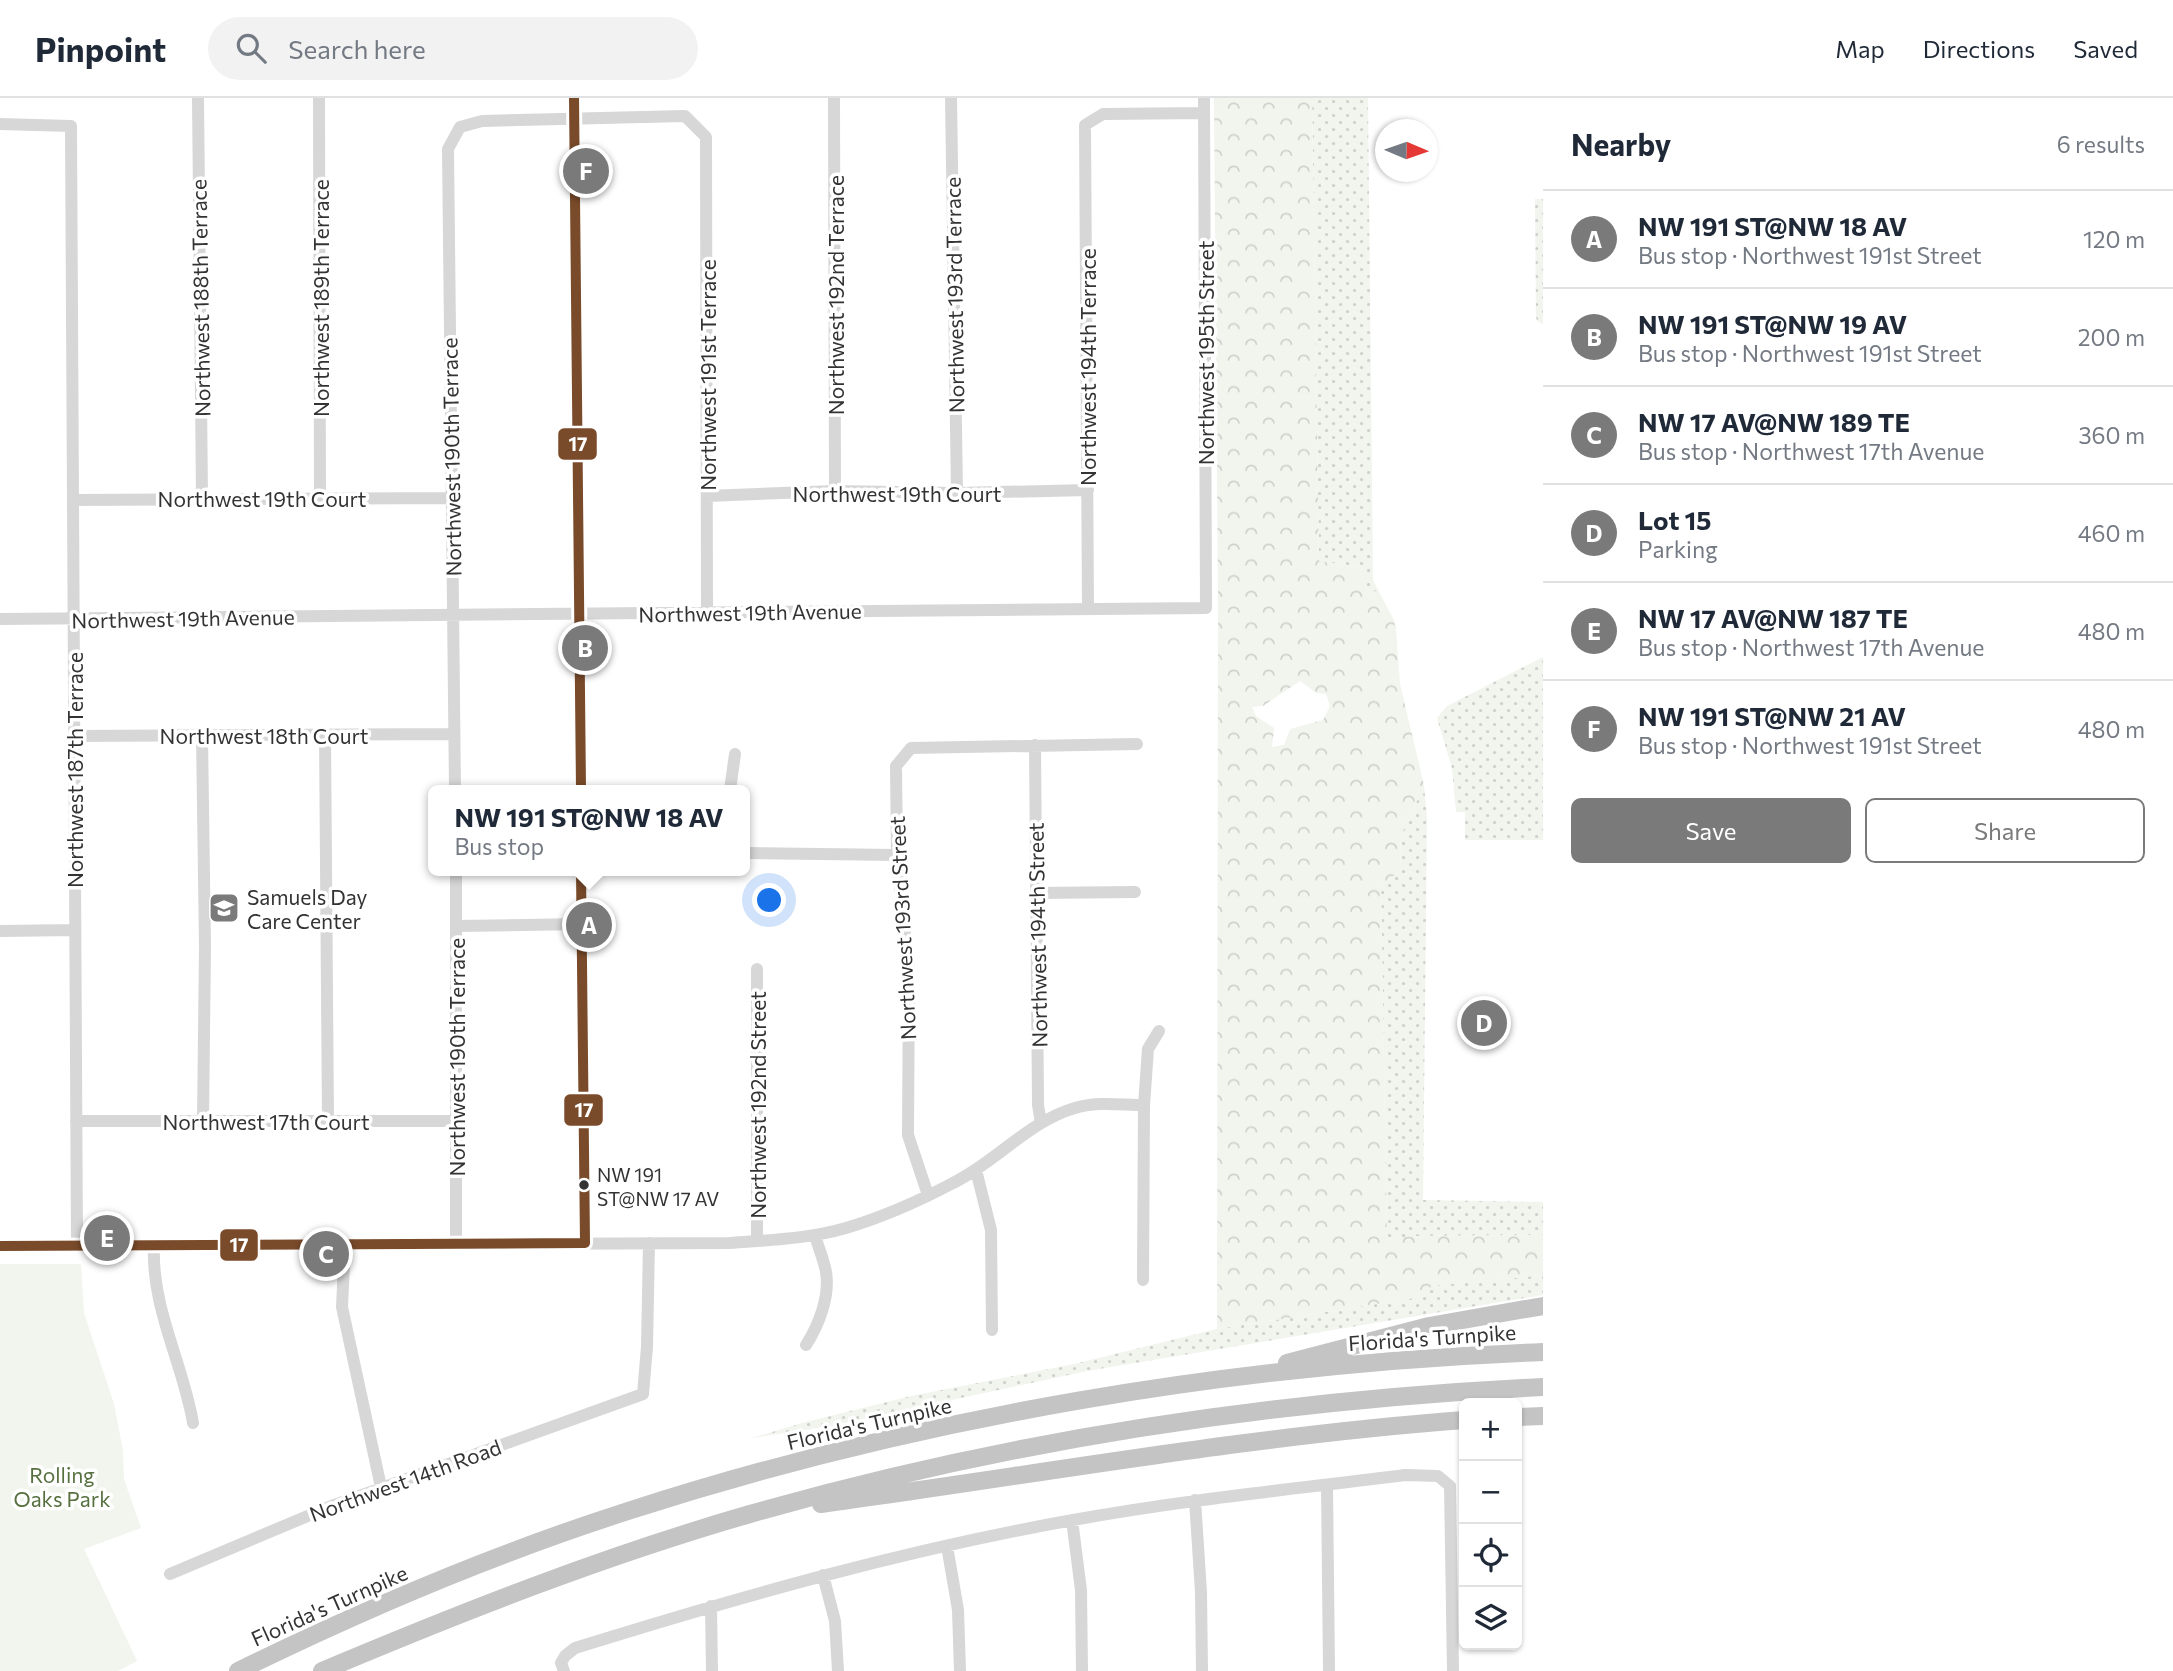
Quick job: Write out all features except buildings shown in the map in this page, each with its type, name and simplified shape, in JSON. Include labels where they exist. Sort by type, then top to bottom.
[{"type":"highway","points":[[1224,1380],[1429,1326],[1543,1306]]},
{"type":"highway","name":"Florida's Turnpike","points":[[238,1671],[369,1610],[469,1568],[580,1527],[686,1493],[834,1454],[965,1423],[1060,1405],[1224,1380],[1402,1361],[1543,1352]]},
{"type":"highway","points":[[323,1671],[554,1578],[655,1543],[841,1489],[946,1465],[1135,1429],[1319,1405],[1543,1387]]},
{"type":"highway","points":[[1522,1417],[1543,1416]]},
{"type":"highway","points":[[749,1514],[1248,1443],[1349,1430],[1459,1420]]},
{"type":"street","name":"Northwest 188th Terrace","points":[[198,98],[202,498]]},
{"type":"street","name":"Northwest 189th Terrace","points":[[319,98],[320,497]]},
{"type":"street","points":[[574,98],[581,785]]},
{"type":"street","name":"Northwest 192nd Terrace","points":[[834,98],[835,491]]},
{"type":"street","name":"Northwest 193rd Terrace","points":[[951,98],[957,493]]},
{"type":"street","name":"Northwest 195th Street","points":[[1204,98],[1206,608]]},
{"type":"street","name":"Northwest 194th Terrace","points":[[1088,609],[1085,125],[1103,114],[1204,113]]},
{"type":"street","name":"Northwest 191st Terrace","points":[[574,119],[685,116],[706,137],[707,612]]},
{"type":"street","name":"Northwest 190th Terrace","points":[[455,785],[449,149],[460,127],[482,121],[574,119]]},
{"type":"street","name":"Northwest 187th Terrace","points":[[0,124],[71,126],[77,1246]]},
{"type":"street","name":"Northwest 19th Court","points":[[707,496],[835,491],[1088,491]]},
{"type":"street","name":"Northwest 19th Court","points":[[73,500],[452,498]]},
{"type":"street","name":"Northwest 19th Avenue","points":[[0,620],[1206,608]]},
{"type":"street","name":"Northwest 18th Court","points":[[74,736],[454,734]]},
{"type":"street","points":[[325,735],[328,1121]]},
{"type":"street","points":[[202,736],[205,946],[203,1121]]},
{"type":"street","points":[[1035,745],[1137,744]]},
{"type":"street","name":"Northwest 193rd Street","points":[[928,1195],[908,1135],[909,973],[897,855],[896,766],[911,748],[1035,745]]},
{"type":"street","name":"Northwest 194th Street","points":[[1035,745],[1038,1105],[1041,1123]]},
{"type":"street","points":[[731,785],[735,754]]},
{"type":"street","points":[[750,853],[897,855]]},
{"type":"street","name":"Northwest 190th Terrace","points":[[456,876],[456,1244]]},
{"type":"street","points":[[581,876],[584,1243]]},
{"type":"street","points":[[1036,893],[1135,892]]},
{"type":"street","points":[[456,926],[582,924]]},
{"type":"street","points":[[0,930],[75,930]]},
{"type":"street","name":"Northwest 192nd Street","points":[[757,969],[757,1241]]},
{"type":"street","points":[[1143,1280],[1144,1105],[1148,1049],[1160,1031]]},
{"type":"street","points":[[0,1246],[649,1243],[757,1241],[815,1235],[845,1229],[895,1211],[928,1195],[976,1170],[1041,1123],[1076,1107],[1144,1105]]},
{"type":"street","name":"Northwest 17th Court","points":[[76,1121],[456,1121]]},
{"type":"street","points":[[976,1170],[991,1230],[992,1330]]},
{"type":"street","points":[[806,1345],[819,1321],[827,1273],[815,1235]]},
{"type":"street","name":"Northwest 14th Road","points":[[170,1574],[382,1487],[643,1394],[647,1347],[649,1243]]},
{"type":"street","points":[[345,1244],[342,1307],[382,1487]]},
{"type":"street","points":[[154,1245],[154,1275],[159,1305],[183,1380],[193,1423]]},
{"type":"street","points":[[564,1671],[561,1663],[575,1648],[823,1575],[947,1546],[1072,1520],[1195,1500],[1405,1475],[1438,1476],[1450,1486],[1452,1671]]},
{"type":"street","points":[[1327,1485],[1329,1671]]},
{"type":"street","points":[[1195,1500],[1201,1592],[1202,1671]]},
{"type":"street","points":[[1072,1520],[1081,1590],[1082,1671]]},
{"type":"street","points":[[947,1546],[957,1602],[960,1671]]},
{"type":"street","points":[[823,1575],[835,1621],[838,1671]]},
{"type":"street","points":[[711,1606],[712,1671]]},
{"type":"green space","points":[[1214,98],[1312,98],[1319,561],[1361,568],[1368,595],[1378,590],[1394,620],[1400,684],[1424,785],[1400,839],[1401,869],[1381,887],[1387,1239],[1414,1236],[1543,1235],[1543,1275],[1431,1286],[1427,1296],[1217,1329],[1218,603]],"holes":[[[1300,681],[1316,693],[1326,694],[1330,706],[1323,720],[1290,729],[1284,745],[1272,747],[1274,728],[1256,716],[1252,707],[1263,706]]]},
{"type":"green space","points":[[1312,98],[1368,98],[1373,580],[1378,590],[1368,595],[1361,568],[1319,561]]},
{"type":"green space","points":[[1535,199],[1543,199],[1543,324],[1537,321],[1536,317]]},
{"type":"green space","points":[[1543,657],[1543,840],[1465,840],[1465,812],[1456,812],[1452,768],[1437,718],[1447,706]]},
{"type":"green space","points":[[1424,785],[1427,818],[1423,1200],[1543,1202],[1543,1235],[1414,1236],[1387,1239],[1381,887],[1401,869],[1400,839]]},
{"type":"green space","name":"Rolling Oaks Park","points":[[0,1264],[81,1264],[84,1313],[114,1404],[123,1451],[124,1479],[141,1528],[84,1549],[137,1661],[118,1671],[0,1671]]},
{"type":"green space","points":[[1543,1275],[1543,1295],[1087,1371],[831,1426],[752,1438],[911,1396],[1074,1364],[1217,1329],[1426,1296],[1430,1286]]},
{"type":"transit line","name":"17","points":[[574,98],[581,785]]},
{"type":"transit line","name":"17","points":[[0,1246],[585,1243],[581,876]]},
{"type":"place","name":"NW 191 ST@NW 21 AV","points":[[586,171]]},
{"type":"place","name":"NW 191 ST@NW 19 AV","points":[[585,648]]},
{"type":"place","name":"Samuels Day Care Center","points":[[224,908]]},
{"type":"place","name":"NW 191 ST@NW 18 AV","points":[[589,925]]},
{"type":"place","name":"Lot 15","points":[[1484,1023]]},
{"type":"place","name":"NW 191 ST@NW 17 AV","points":[[584,1185]]},
{"type":"place","name":"NW 17 AV@NW 187 TE","points":[[107,1238]]},
{"type":"place","name":"NW 17 AV@NW 189 TE","points":[[326,1254]]}]
